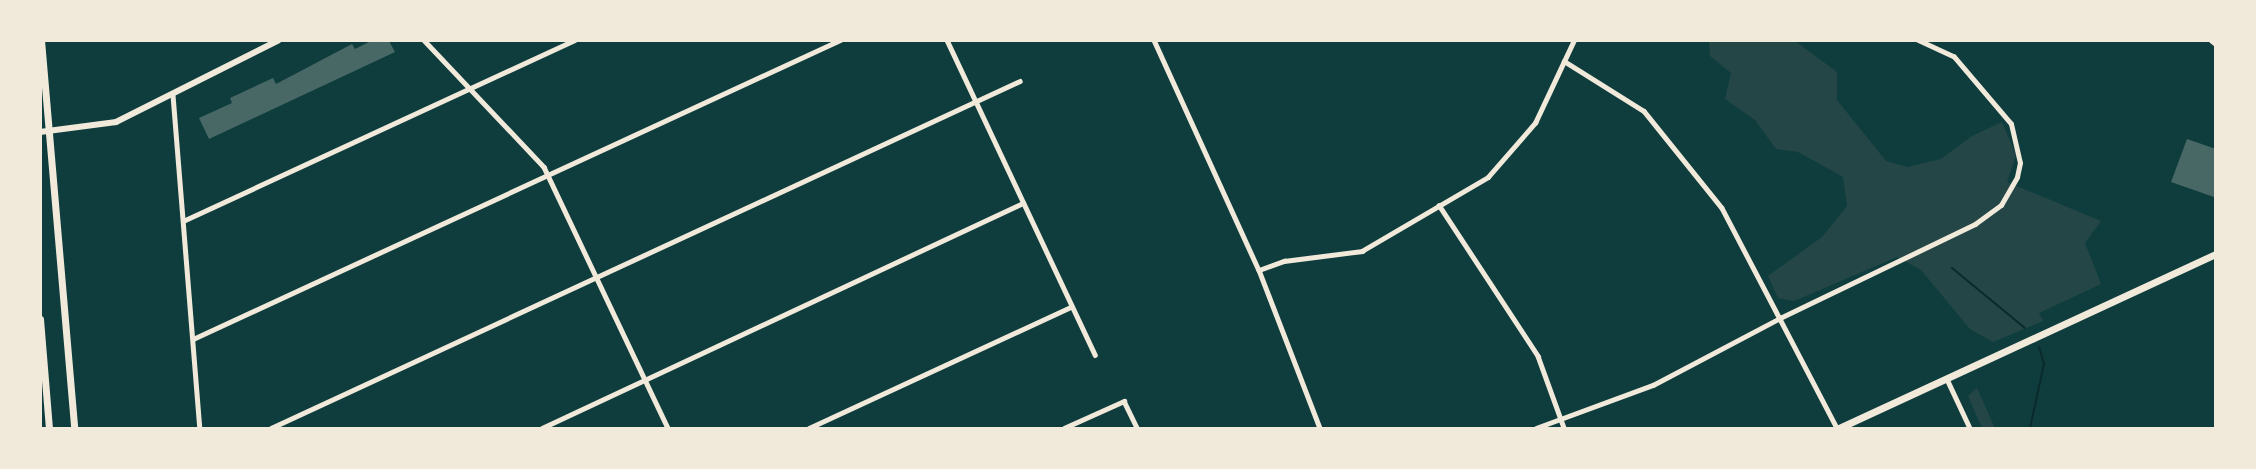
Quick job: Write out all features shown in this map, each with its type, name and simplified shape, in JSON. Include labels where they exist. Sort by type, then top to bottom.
[{"type":"main road","points":[[41,40],[74,429]]},
{"type":"main road","points":[[40,132],[116,122],[279,40]]},
{"type":"main road","points":[[1838,429],[2216,254]]},
{"type":"main road","points":[[40,319],[49,429]]},
{"type":"street","points":[[424,40],[544,167],[599,277],[668,429]]},
{"type":"street","points":[[183,221],[574,40]]},
{"type":"street","points":[[193,339],[549,177],[840,40]]},
{"type":"street","points":[[947,40],[1095,356]]},
{"type":"street","points":[[1154,40],[1259,270],[1320,429]]},
{"type":"street","points":[[1259,270],[1284,261],[1362,251],[1479,183],[1504,162],[1535,123],[1574,40]]},
{"type":"street","points":[[1536,429],[1653,386],[1780,318],[1975,224],[2001,205],[2017,177],[2020,163],[2011,124],[1954,57],[1918,40]]},
{"type":"street","points":[[2211,40],[2216,44]]},
{"type":"street","points":[[1564,60],[1644,111],[1670,139],[1736,230],[1838,429]]},
{"type":"street","points":[[272,429],[1020,81]]},
{"type":"street","points":[[173,95],[200,429]]},
{"type":"street","points":[[542,429],[1023,203]]},
{"type":"street","points":[[1439,205],[1538,356],[1564,429]]},
{"type":"street","points":[[809,429],[1071,307]]},
{"type":"street","points":[[1947,379],[1970,429]]},
{"type":"street","points":[[1064,429],[1125,401],[1137,429]]},
{"type":"shaded area","points":[[1709,41],[1795,41],[1837,72],[1837,100],[1886,161],[1907,167],[1941,159],[1972,136],[2002,122],[2016,155],[2007,182],[2101,221],[2085,243],[2101,284],[2039,313],[2043,321],[1993,342],[1970,329],[1921,270],[1897,257],[1794,301],[1778,298],[1768,276],[1822,237],[1847,206],[1843,177],[1798,152],[1776,149],[1755,120],[1725,99],[1731,73],[1710,56]]},
{"type":"shaded area","points":[[1977,388],[1995,428],[1982,428],[1968,396]]},
{"type":"building","points":[[373,40],[389,41],[395,52],[209,139],[199,118],[232,103],[230,98],[273,78],[276,84],[352,44],[355,49]]},
{"type":"building","points":[[2187,139],[2216,149],[2214,197],[2171,182]]},
{"type":"waterway","points":[[1952,268],[2025,328]]},
{"type":"waterway","points":[[2030,428],[2044,364],[2039,347]]}]
